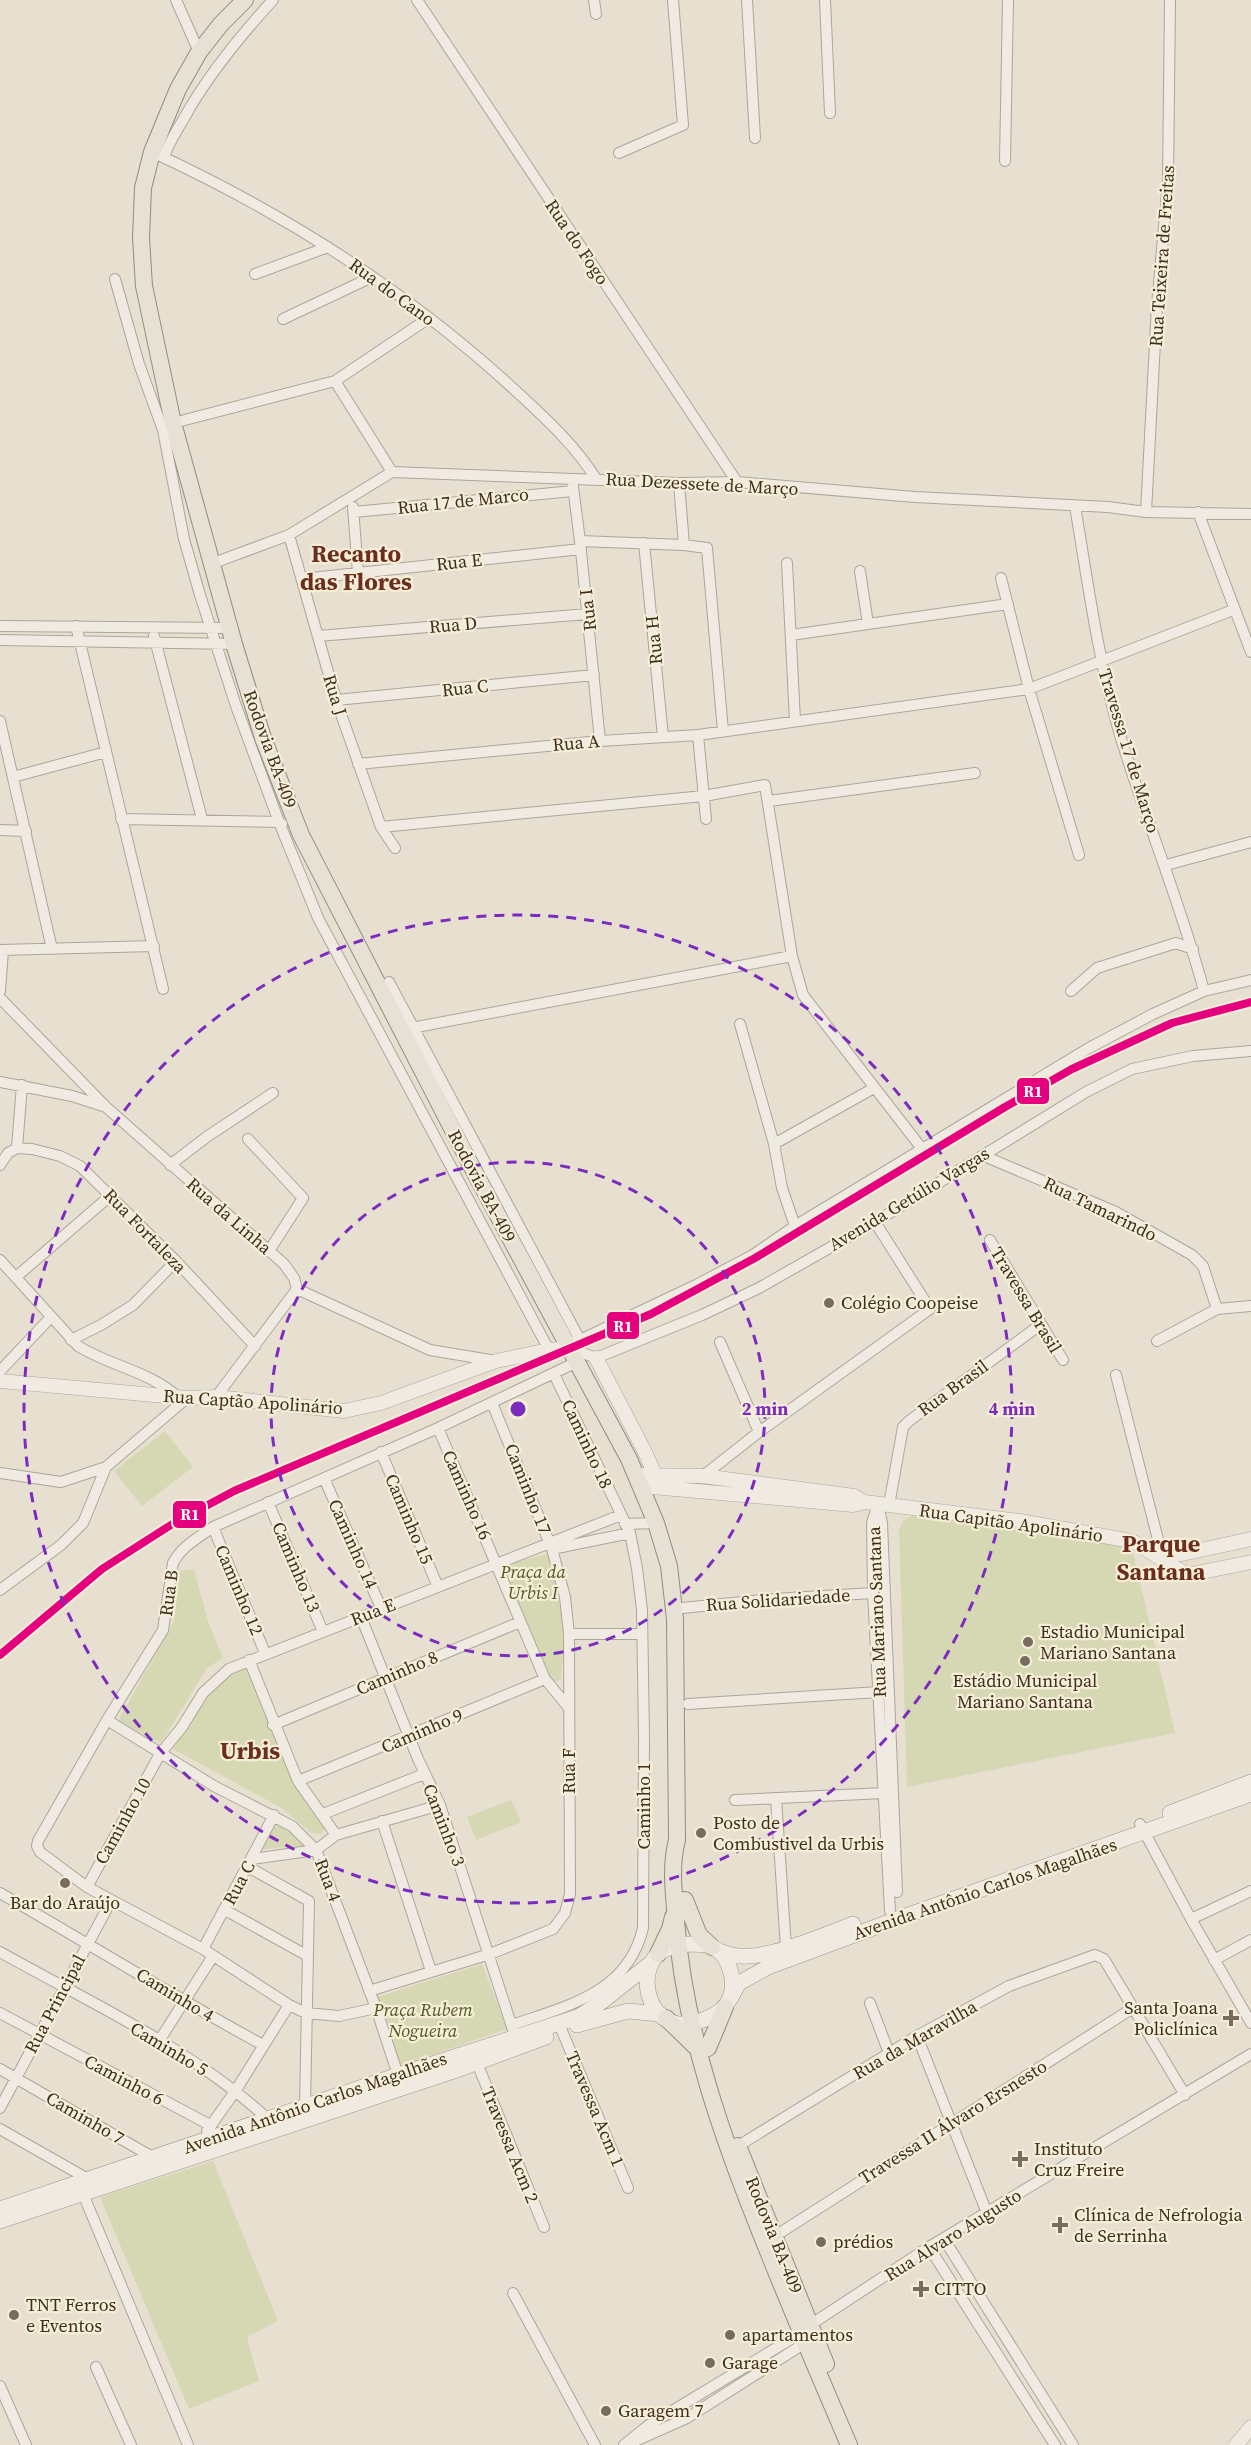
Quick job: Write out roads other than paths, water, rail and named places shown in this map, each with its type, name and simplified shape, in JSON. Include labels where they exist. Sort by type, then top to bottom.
[{"type":"main road","name":"Rodovia BA-409","points":[[245,0],[221,24],[199,52],[178,89],[158,155],[143,188],[141,238],[144,286],[173,423],[232,636],[264,738],[301,835],[406,1029],[573,1348],[629,1459],[656,1523],[669,1566],[675,1619],[677,1840],[683,1856],[680,1901],[683,1945],[708,2094],[729,2154],[849,2445]]},
{"type":"main road","name":"Avenida Antônio Carlos Magalhães","points":[[1142,1829],[1251,1782]]},
{"type":"main road","name":"Avenida Antônio Carlos Magalhães","points":[[0,2209],[83,2185],[400,2081],[513,2031],[578,2017],[603,2001],[655,1958],[683,1945],[715,1949],[741,1957],[786,1948],[1251,1794]]},
{"type":"main road","points":[[680,1901],[699,1935],[726,1960],[731,1972],[732,1986],[727,2003],[702,2048],[653,2005],[647,1984],[655,1958],[680,1901]]},
{"type":"main road","name":"Avenida Antônio Carlos Magalhães","points":[[0,2221],[83,2185],[154,2158],[305,2106],[477,2063],[595,2018],[627,2011],[663,2016],[679,2024],[697,2021],[717,2014],[739,1983],[768,1967],[894,1912]]},
{"type":"main road","name":"Rodovia BA-409","points":[[702,2048],[738,2146],[775,2236],[805,2334],[860,2445]]},
{"type":"street","points":[[176,0],[199,52]]},
{"type":"street","points":[[158,155],[207,80],[241,35],[273,0]]},
{"type":"street","name":"Rua do Fogo","points":[[417,0],[737,482]]},
{"type":"street","points":[[594,0],[596,14]]},
{"type":"street","points":[[619,153],[684,125],[673,0]]},
{"type":"street","points":[[747,0],[754,138]]},
{"type":"street","points":[[825,0],[830,113]]},
{"type":"street","points":[[1005,161],[1008,0]]},
{"type":"street","name":"Rua Teixeira de Freitas","points":[[1146,512],[1157,305],[1168,182],[1170,0]]},
{"type":"street","name":"Rua do Cano","points":[[158,155],[295,226],[429,318],[493,370],[554,426],[582,456],[596,479]]},
{"type":"street","points":[[255,274],[328,247]]},
{"type":"street","points":[[283,318],[372,277]]},
{"type":"street","points":[[115,279],[139,364],[163,430],[184,539],[214,643],[279,822],[318,918],[549,1350]]},
{"type":"street","points":[[173,423],[335,381],[429,318]]},
{"type":"street","points":[[212,564],[289,535],[392,472],[335,381]]},
{"type":"street","name":"Rua Dezessete de Março","points":[[392,472],[572,485],[596,479],[679,483],[737,482],[830,491],[1108,507],[1146,512],[1251,514]]},
{"type":"street","points":[[679,483],[684,545]]},
{"type":"street","name":"Rua 17 de Marco","points":[[354,512],[572,485]]},
{"type":"street","name":"Rua I","points":[[572,485],[581,545],[600,741]]},
{"type":"street","points":[[351,498],[358,573]]},
{"type":"street","name":"Travessa 17 de Março","points":[[1075,506],[1101,662],[1121,736],[1166,865],[1204,991]]},
{"type":"street","points":[[1198,512],[1233,610],[1245,623],[1251,652]]},
{"type":"street","name":"Rua J","points":[[289,535],[336,700],[381,827],[395,848]]},
{"type":"street","name":"Rua E","points":[[302,579],[581,545],[644,543],[707,548],[723,732]]},
{"type":"street","name":"Rua H","points":[[644,543],[663,737]]},
{"type":"street","points":[[787,563],[795,722]]},
{"type":"street","points":[[860,571],[868,624]]},
{"type":"street","points":[[1001,578],[1029,688],[1079,855]]},
{"type":"street","points":[[792,635],[1008,604]]},
{"type":"street","name":"Rua A","points":[[358,764],[600,741],[698,735],[1029,688],[1233,610]]},
{"type":"street","name":"Rua D","points":[[318,636],[588,614]]},
{"type":"street","points":[[0,626],[210,628],[232,636]]},
{"type":"street","points":[[76,626],[164,989]]},
{"type":"street","points":[[151,627],[202,819]]},
{"type":"street","points":[[0,640],[214,643],[232,636]]},
{"type":"street","name":"Rua C","points":[[336,700],[594,675]]},
{"type":"street","points":[[0,721],[52,950]]},
{"type":"street","points":[[698,735],[706,819]]},
{"type":"street","points":[[13,777],[106,752]]},
{"type":"street","points":[[769,801],[975,773]]},
{"type":"street","points":[[381,827],[704,796],[764,785],[769,801],[792,956],[803,995],[923,1150]]},
{"type":"street","points":[[121,819],[279,822],[301,835]]},
{"type":"street","points":[[0,830],[26,831]]},
{"type":"street","points":[[1166,865],[1251,842]]},
{"type":"street","points":[[1071,990],[1094,971],[1108,965],[1176,943],[1193,950]]},
{"type":"street","points":[[0,991],[2,950],[153,946]]},
{"type":"street","points":[[389,982],[406,1029],[792,956]]},
{"type":"street","name":"Avenida Getúlio Vargas","points":[[573,1348],[753,1255],[795,1226],[1089,1048],[1153,1014],[1204,991],[1251,980]]},
{"type":"street","name":"Rua da Linha","points":[[0,998],[106,1107],[269,1251],[290,1272],[297,1289]]},
{"type":"street","points":[[740,1024],[774,1144],[782,1188],[795,1226]]},
{"type":"street","name":"Avenida Getúlio Vargas","points":[[596,1358],[702,1315],[759,1288],[875,1222],[1086,1092],[1132,1069],[1192,1056],[1251,1051]]},
{"type":"street","points":[[0,1082],[72,1096],[106,1107]]},
{"type":"street","points":[[0,1165],[8,1153],[17,1148],[22,1085]]},
{"type":"street","points":[[774,1144],[874,1088]]},
{"type":"street","points":[[170,1165],[208,1136],[273,1094]]},
{"type":"street","points":[[248,1139],[303,1198],[269,1251]]},
{"type":"street","name":"Rua Fortaleza","points":[[17,1148],[32,1149],[71,1161],[93,1177],[255,1346]]},
{"type":"street","name":"Rua Tamarindo","points":[[984,1156],[1116,1212],[1192,1255],[1203,1266],[1217,1310]]},
{"type":"street","points":[[16,1277],[110,1196]]},
{"type":"street","points":[[703,1476],[759,1432],[930,1309],[875,1222]]},
{"type":"street","name":"Travessa Brasil","points":[[990,1240],[1063,1360]]},
{"type":"street","points":[[0,1260],[71,1340],[92,1354],[161,1383],[183,1398],[106,1467],[61,1482],[0,1473]]},
{"type":"street","points":[[71,1340],[102,1325],[133,1305],[176,1261]]},
{"type":"street","points":[[216,1397],[297,1289],[430,1350],[496,1361]]},
{"type":"street","points":[[1157,1341],[1217,1310],[1251,1306]]},
{"type":"street","points":[[0,1371],[51,1317]]},
{"type":"street","name":"Rua Brasil","points":[[877,1504],[903,1428],[909,1421],[1040,1325]]},
{"type":"street","points":[[720,1342],[759,1432]]},
{"type":"street","points":[[573,1348],[596,1358],[657,1481]]},
{"type":"street","name":"Rua Captão Apolinário","points":[[0,1381],[183,1398],[216,1397],[345,1411],[381,1403],[496,1361],[549,1350],[573,1348]]},
{"type":"street","name":"Rua B","points":[[203,1949],[87,1887],[40,1852],[37,1846],[107,1720],[163,1630],[173,1563],[178,1553],[213,1527],[554,1374],[573,1348]]},
{"type":"street","name":"Caminho 18","points":[[554,1374],[625,1524]]},
{"type":"street","points":[[1116,1375],[1160,1557],[1251,1539]]},
{"type":"street","name":"Caminho 17","points":[[492,1403],[551,1546]]},
{"type":"street","name":"Caminho 16","points":[[438,1428],[497,1562]]},
{"type":"street","name":"Caminho 15","points":[[381,1452],[438,1587]]},
{"type":"street","points":[[0,1590],[53,1551],[83,1523],[106,1467]]},
{"type":"street","name":"Rua Capitão Apolinário","points":[[657,1481],[703,1476],[853,1506],[877,1504],[1020,1521],[1126,1540],[1160,1557],[1187,1575],[1251,1562]]},
{"type":"street","name":"Caminho 14","points":[[324,1478],[382,1610]]},
{"type":"street","name":"Rua Capitão Apolinário","points":[[638,1480],[779,1491]]},
{"type":"street","name":"Caminho 13","points":[[268,1502],[323,1632]]},
{"type":"street","name":"Rua Mariano Santana","points":[[877,1504],[872,1523],[873,1593],[884,1793],[894,1912]]},
{"type":"street","name":"Rua Mariano Santana","points":[[877,1504],[882,1523],[894,1912]]},
{"type":"street","name":"Rua E","points":[[160,1754],[182,1727],[202,1693],[229,1669],[265,1653],[382,1610],[497,1562],[625,1524],[656,1523]]},
{"type":"street","points":[[551,1546],[625,1524]]},
{"type":"street","name":"Caminho 1","points":[[513,2031],[588,1998],[625,1968],[636,1952],[643,1928],[642,1634],[637,1568],[625,1524]]},
{"type":"street","name":"Caminho 12","points":[[213,1527],[265,1653]]},
{"type":"street","name":"Rua F","points":[[490,1954],[553,1929],[565,1913],[570,1894],[569,1634],[564,1597],[551,1546]]},
{"type":"street","points":[[497,1562],[545,1679],[569,1708]]},
{"type":"street","name":"Rua Solidariedade","points":[[682,1608],[773,1599],[873,1593]]},
{"type":"street","name":"Caminho 3","points":[[361,1617],[424,1774],[440,1805],[513,2031]]},
{"type":"street","name":"Caminho 8","points":[[273,1725],[520,1622]]},
{"type":"street","points":[[569,1634],[642,1634]]},
{"type":"street","points":[[249,1660],[273,1725],[298,1781],[336,1835]]},
{"type":"street","name":"Caminho 9","points":[[298,1781],[410,1737],[545,1679]]},
{"type":"street","points":[[688,1704],[879,1692]]},
{"type":"street","name":"Rua 4","points":[[107,1720],[214,1786],[292,1826],[316,1850],[376,2008],[400,2081]]},
{"type":"street","name":"Caminho 10","points":[[87,1887],[160,1754]]},
{"type":"street","points":[[323,1814],[424,1774]]},
{"type":"street","points":[[735,1800],[884,1793]]},
{"type":"street","points":[[777,1798],[786,1948]]},
{"type":"street","points":[[250,1863],[316,1850],[336,1835],[440,1805]]},
{"type":"street","name":"Rua C","points":[[203,1949],[274,1815]]},
{"type":"street","points":[[382,1821],[431,1971]]},
{"type":"street","points":[[1142,1829],[1251,2023]]},
{"type":"street","points":[[250,1863],[309,1901],[306,1955],[305,2106]]},
{"type":"street","points":[[1191,1919],[1251,1891]]},
{"type":"street","points":[[0,1893],[88,1942]]},
{"type":"street","name":"Rua Principal","points":[[0,2108],[111,1901]]},
{"type":"street","points":[[225,1910],[306,1955]]},
{"type":"street","points":[[1214,1959],[1251,1940]]},
{"type":"street","name":"Caminho 4","points":[[88,1942],[185,2003],[263,2045]]},
{"type":"street","points":[[203,1949],[289,2005],[306,2013],[339,2016],[376,2008]]},
{"type":"street","name":"Caminho 5","points":[[0,1952],[159,2041],[236,2090],[268,2119]]},
{"type":"street","points":[[369,1991],[490,1954]]},
{"type":"street","name":"Rua da Maravilha","points":[[738,2146],[917,2036],[1010,1986],[1088,1956],[1100,1955],[1133,2008]]},
{"type":"street","points":[[159,2041],[213,1956]]},
{"type":"street","points":[[870,2003],[890,2053]]},
{"type":"street","points":[[201,2142],[289,2005]]},
{"type":"street","points":[[1133,2008],[1185,2095]]},
{"type":"street","name":"Travessa II Álvaro Ersnesto","points":[[775,2236],[1133,2008]]},
{"type":"street","points":[[0,2013],[39,2034]]},
{"type":"street","name":"Travessa Acm 1","points":[[562,2031],[628,2188]]},
{"type":"street","name":"Caminho 6","points":[[39,2034],[210,2125]]},
{"type":"street","points":[[917,2036],[987,2213]]},
{"type":"street","name":"Rua Alvaro Augusto","points":[[624,2445],[649,2425],[805,2334],[929,2247],[1251,2054]]},
{"type":"street","name":"Travessa Acm 2","points":[[477,2063],[544,2228]]},
{"type":"street","points":[[0,2069],[16,2078]]},
{"type":"street","name":"Caminho 7","points":[[16,2078],[154,2158]]},
{"type":"street","points":[[0,2129],[83,2185],[188,2445]]},
{"type":"street","points":[[944,2239],[1073,2445]]},
{"type":"street","points":[[929,2247],[1055,2445]]},
{"type":"street","points":[[513,2293],[595,2445]]},
{"type":"street","points":[[96,2367],[131,2445]]},
{"type":"street","points":[[1011,2376],[1024,2367]]},
{"type":"street","points":[[0,2386],[26,2445]]},
{"type":"street","points":[[1236,2445],[1251,2427]]},
{"type":"place","name":"Colégio Coopeise","points":[[829,1303]]},
{"type":"place","name":"Estadio Municipal Mariano Santana","points":[[1028,1642]]},
{"type":"place","name":"Estádio Municipal Mariano Santana","points":[[1025,1661]]},
{"type":"place","name":"Posto de Combustivel da Urbis","points":[[701,1833]]},
{"type":"place","name":"Bar do Araújo","points":[[65,1883]]},
{"type":"place","name":"Santa Joana Policlínica","points":[[1231,2018]]},
{"type":"place","name":"Instituto Cruz Freire","points":[[1020,2159]]},
{"type":"place","name":"Clínica de Nefrologia de Serrinha","points":[[1060,2225]]},
{"type":"place","name":"prédios","points":[[821,2242]]},
{"type":"place","name":"CITTO","points":[[921,2289]]},
{"type":"place","name":"TNT Ferros e Eventos","points":[[14,2315]]},
{"type":"place","name":"apartamentos","points":[[730,2335]]},
{"type":"place","name":"Garage","points":[[710,2363]]},
{"type":"place","name":"Garagem 7","points":[[606,2411]]},
{"type":"district","name":"Recanto das Flores","points":[[356,568]]},
{"type":"district","name":"Parque Santana","points":[[1161,1558]]},
{"type":"district","name":"Urbis","points":[[250,1751]]},
{"type":"park label","name":"Praça da Urbis I","points":[[533,1582]]},
{"type":"park label","name":"Praça Rubem Nogueira","points":[[423,2020]]}]
